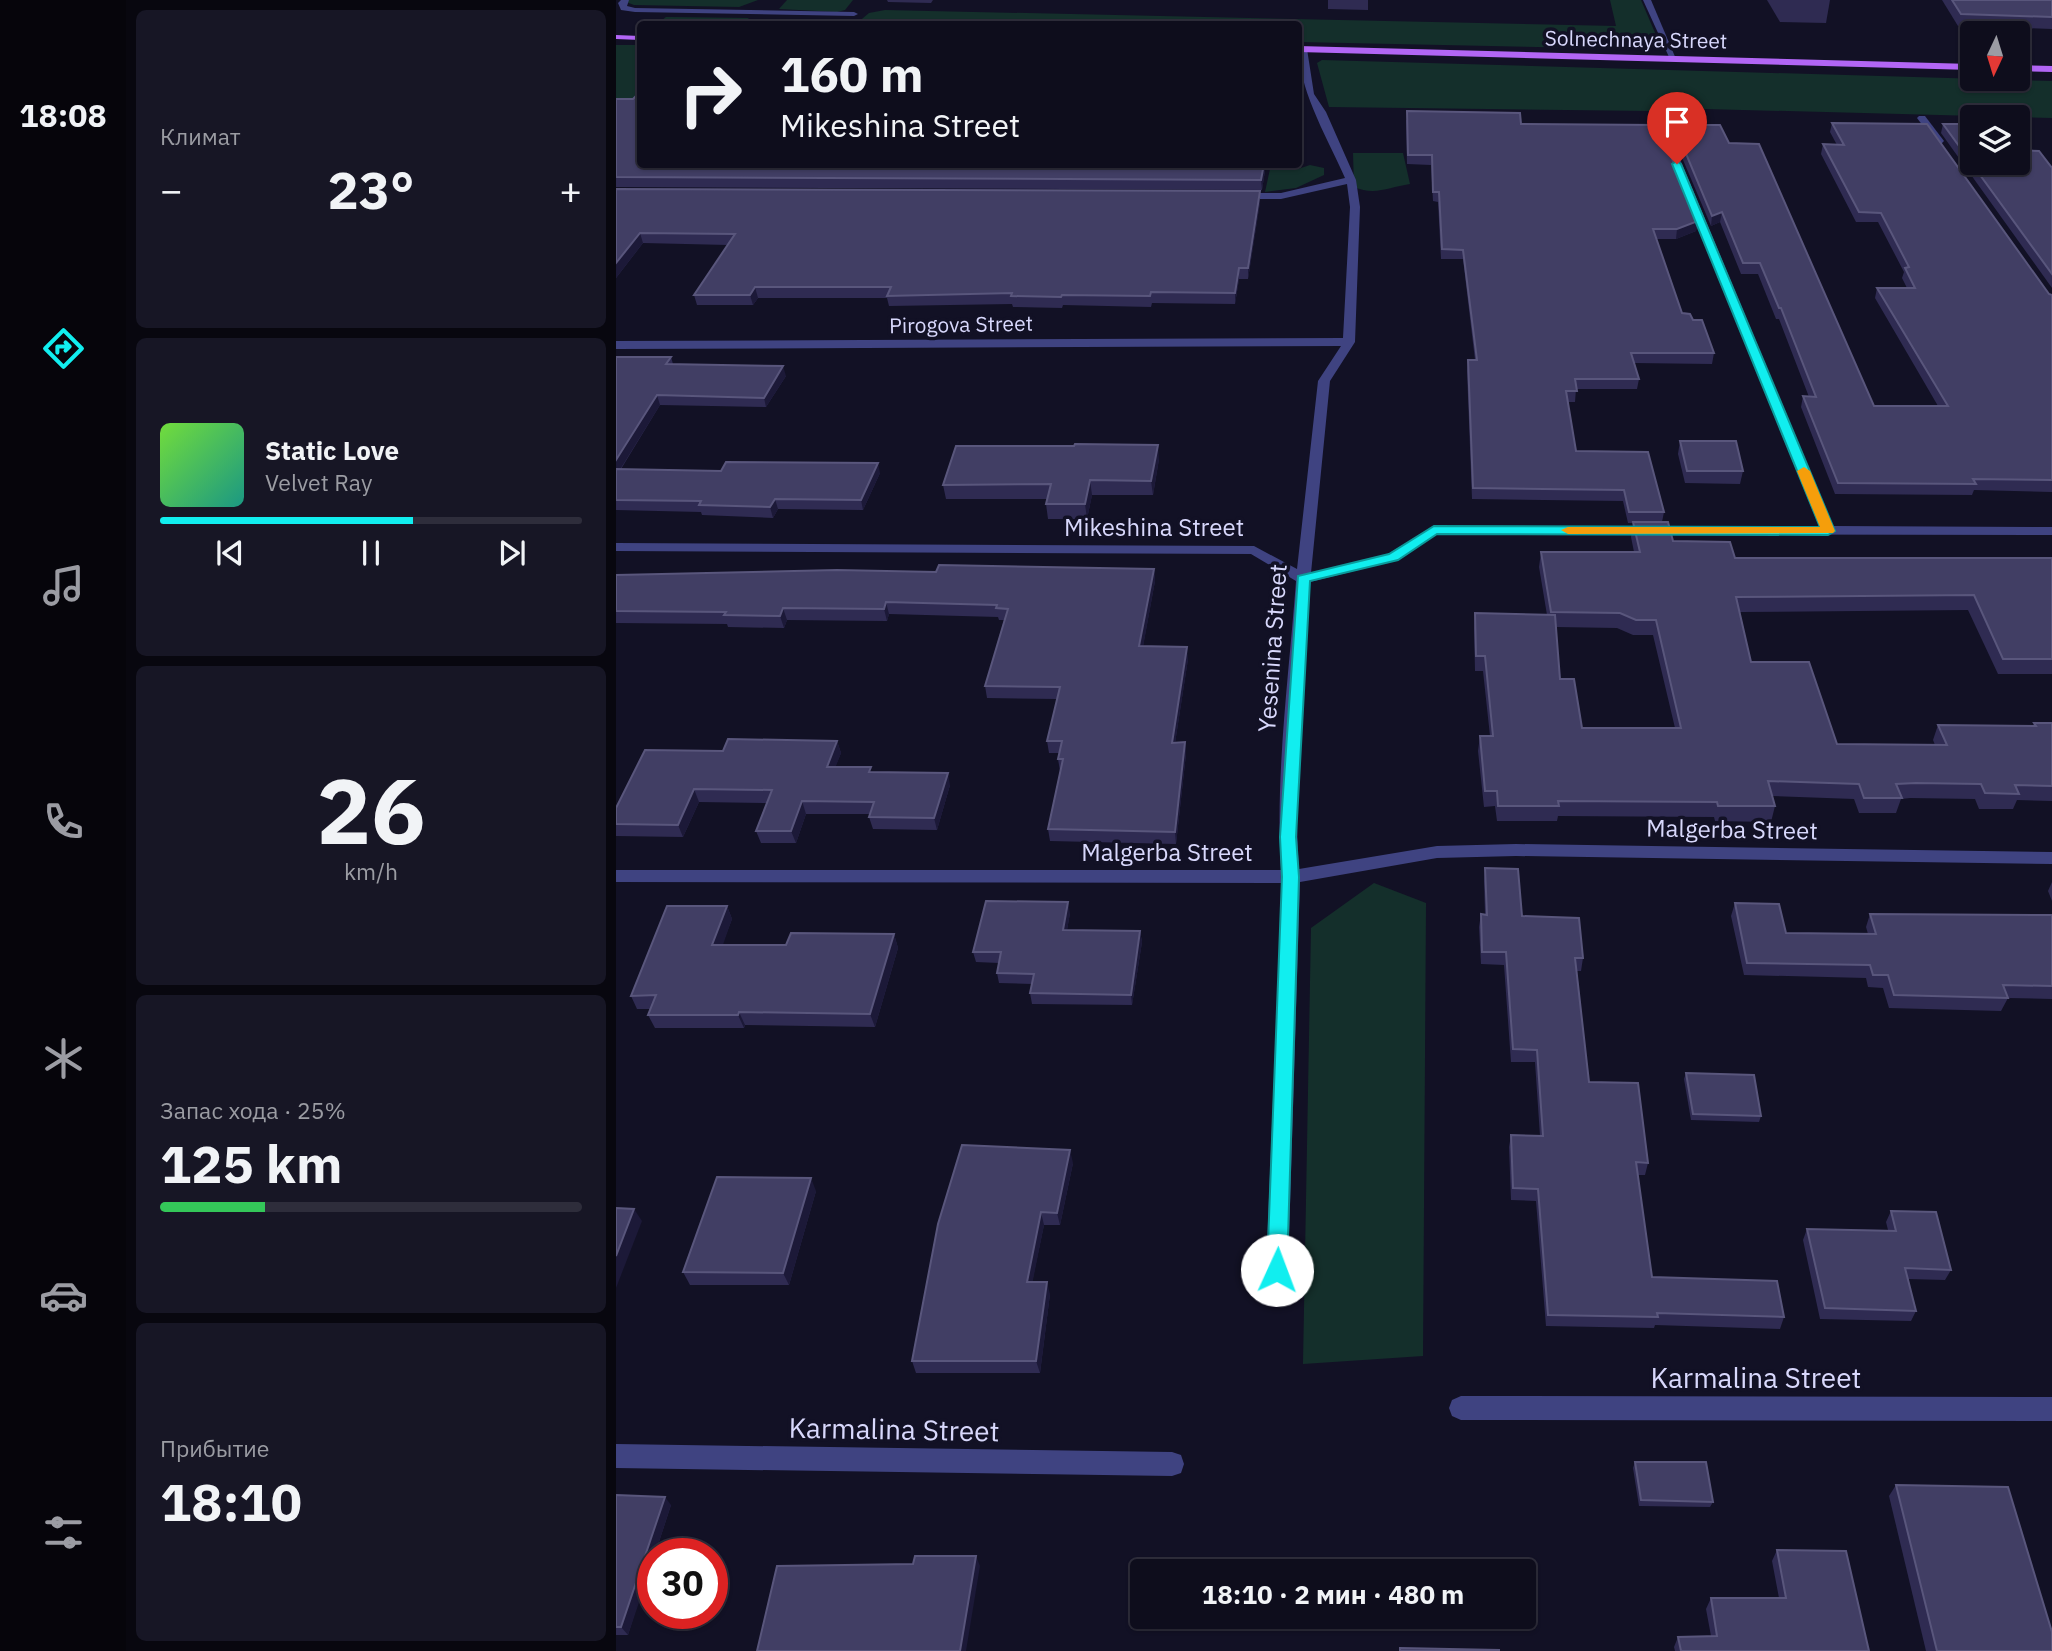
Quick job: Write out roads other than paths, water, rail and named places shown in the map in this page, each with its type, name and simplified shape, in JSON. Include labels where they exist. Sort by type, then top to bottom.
[{"type":"main road","points":[[616,37],[637,38]]},
{"type":"main road","name":"Solnechnaya Street","points":[[1302,49],[1960,66]]},
{"type":"main road","points":[[2030,68],[2052,69]]},
{"type":"street","points":[[625,0],[622,3],[624,8],[635,10],[855,13],[849,21]]},
{"type":"street","points":[[755,21],[774,0]]},
{"type":"street","points":[[1647,0],[1673,57]]},
{"type":"street","points":[[1302,54],[1310,94],[1321,112],[1351,180],[1355,207],[1349,342]]},
{"type":"street","points":[[1662,111],[1657,115],[1828,531]]},
{"type":"street","points":[[1922,118],[1945,150]]},
{"type":"street","points":[[1226,195],[1281,196],[1351,180]]},
{"type":"street","name":"Pirogova Street","points":[[616,345],[1349,342]]},
{"type":"street","name":"Yesenina Street","points":[[1277,1270],[1291,877],[1288,837],[1303,579],[1324,381],[1349,342]]},
{"type":"street","points":[[1303,579],[1394,557],[1434,530],[2052,531]]},
{"type":"street","name":"Mikeshina Street","points":[[616,547],[1254,550],[1303,579]]},
{"type":"street","name":"Malgerba Street","points":[[616,876],[1291,877],[1437,852],[1516,850],[2052,858]]},
{"type":"street","name":"Karmalina Street","points":[[1461,1408],[2052,1409]]},
{"type":"street","name":"Karmalina Street","points":[[616,1456],[1172,1464]]}]
